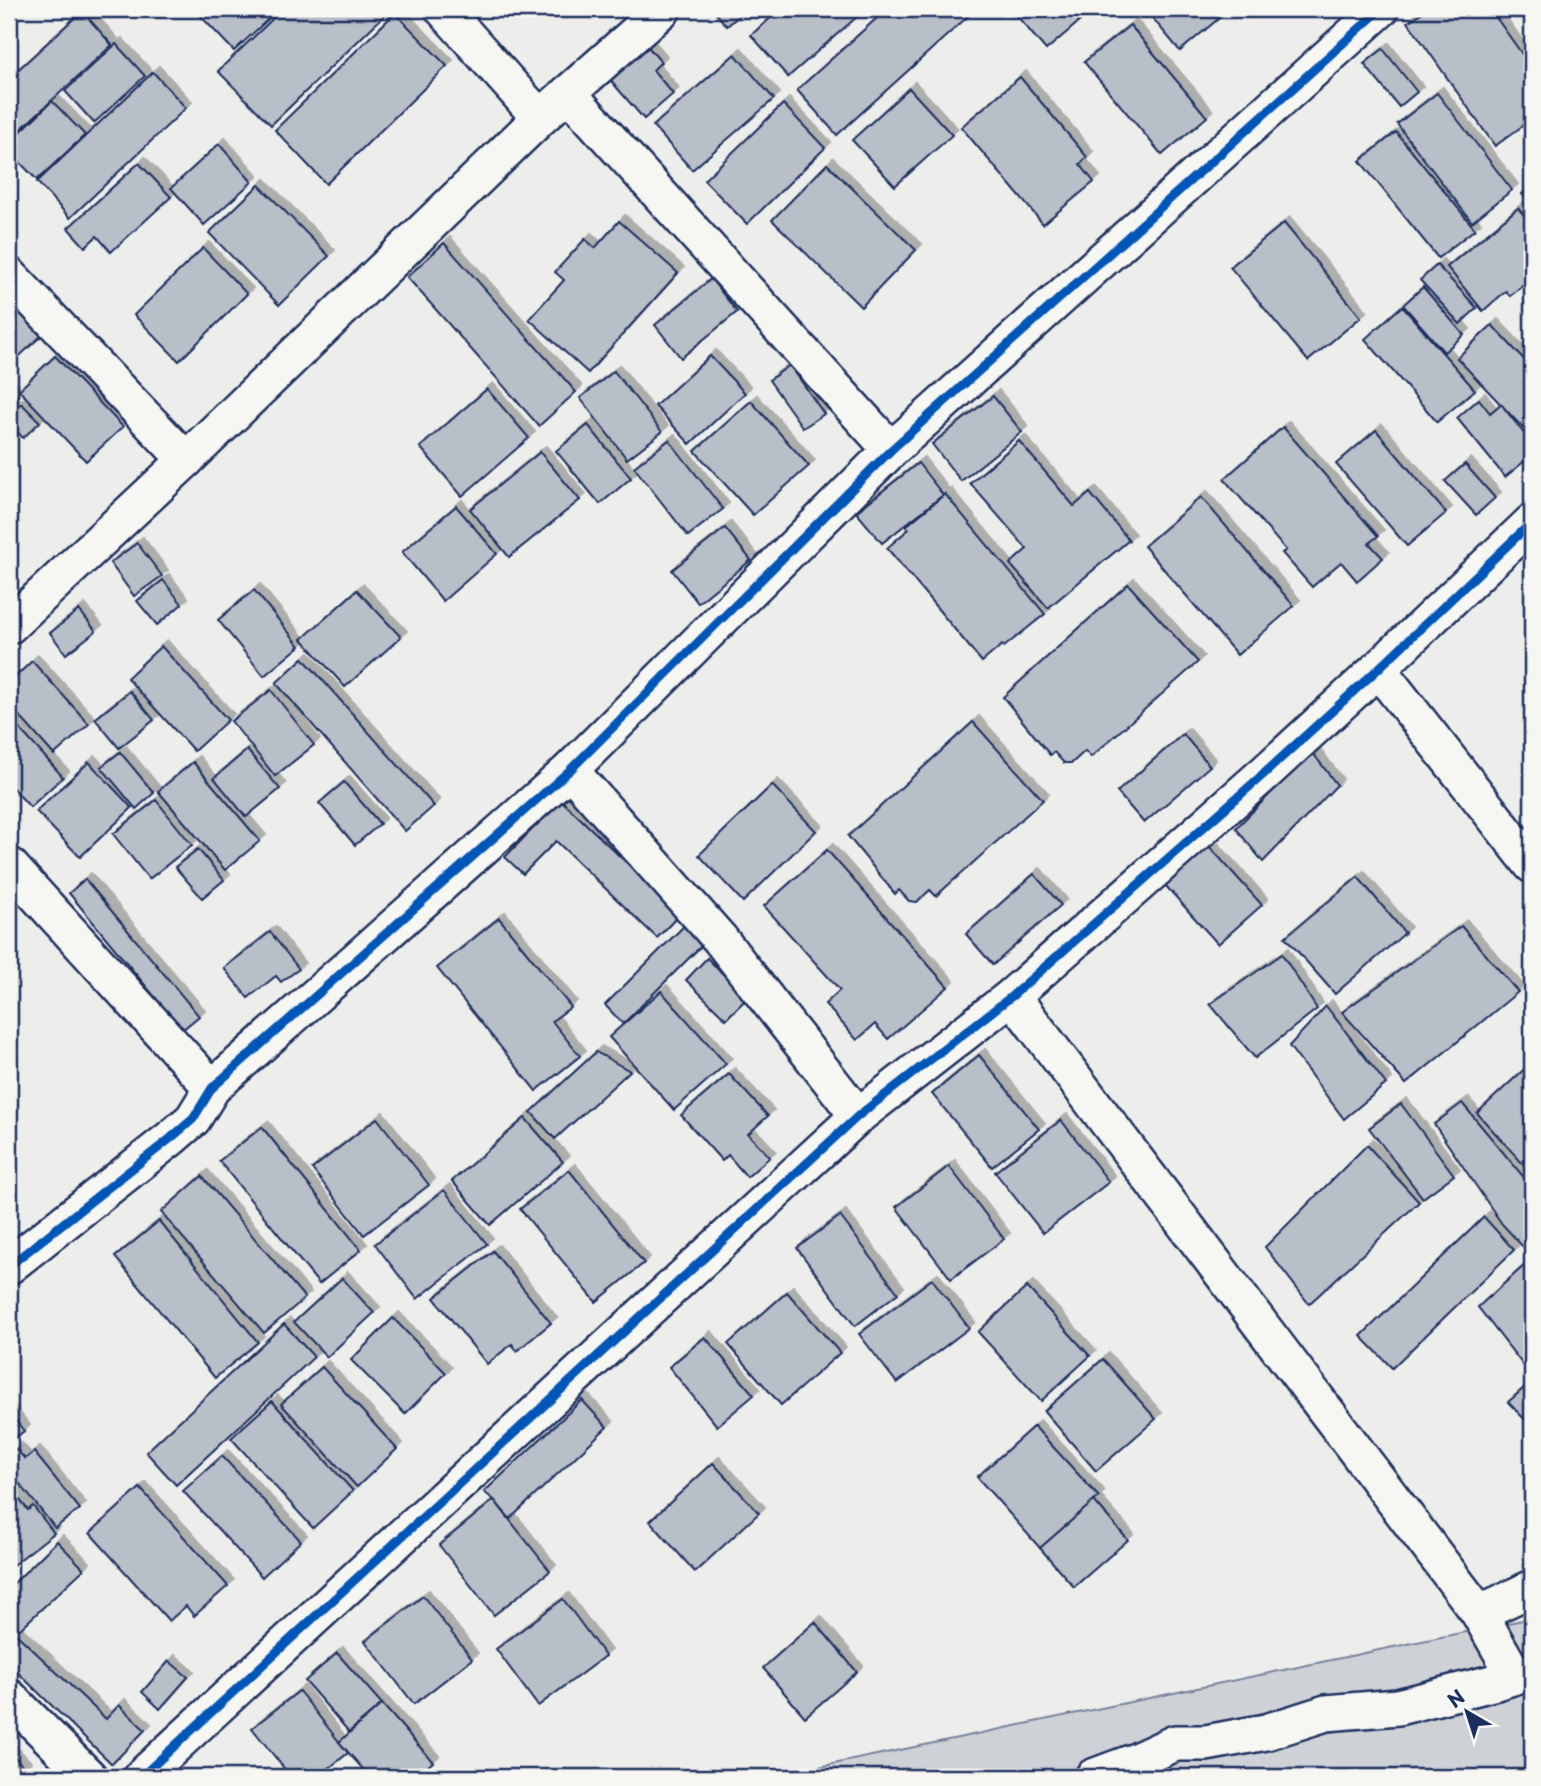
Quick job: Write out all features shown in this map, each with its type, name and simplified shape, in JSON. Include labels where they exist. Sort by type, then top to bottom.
[{"type":"street","points":[[443,9],[540,118]]},
{"type":"street","points":[[9,626],[186,460],[540,118],[663,9]]},
{"type":"street","points":[[9,1266],[193,1119],[212,1088],[570,769],[891,450],[1381,9]]},
{"type":"street","points":[[568,93],[891,450]]},
{"type":"street","points":[[9,275],[186,460]]},
{"type":"street","points":[[142,1777],[858,1116],[1012,996],[1266,772],[1532,522]]},
{"type":"street","points":[[1378,669],[1532,865]]},
{"type":"street","points":[[570,769],[720,939],[858,1116]]},
{"type":"street","points":[[9,865],[212,1088]]},
{"type":"street","points":[[1012,996],[1524,1674],[1398,1707],[1326,1713],[1265,1732],[1206,1743],[1175,1743],[1093,1777]]},
{"type":"street","points":[[1479,1613],[1532,1588]]},
{"type":"street","points":[[9,1697],[89,1777]]},
{"type":"shaded area","points":[[1532,1618],[1532,1777],[771,1777]]},
{"type":"building","points":[[194,9],[279,9],[234,51]]},
{"type":"building","points":[[283,9],[391,9],[271,125],[218,71]]},
{"type":"building","points":[[712,9],[747,9],[727,26]]},
{"type":"building","points":[[781,9],[866,9],[788,77],[751,35]]},
{"type":"building","points":[[887,9],[975,10],[837,135],[797,90]]},
{"type":"building","points":[[1011,9],[1094,9],[1046,50]]},
{"type":"building","points":[[1155,9],[1230,9],[1180,51],[1149,14]]},
{"type":"building","points":[[1427,9],[1490,9],[1532,68],[1532,119],[1495,146],[1408,22]]},
{"type":"building","points":[[1522,9],[1532,9],[1532,21]]},
{"type":"building","points":[[82,11],[112,45],[9,140],[9,78]]},
{"type":"building","points":[[395,13],[447,66],[326,184],[275,130]]},
{"type":"building","points":[[1130,25],[1207,117],[1162,155],[1084,62]]},
{"type":"building","points":[[644,42],[661,62],[653,70],[673,94],[644,119],[606,75]]},
{"type":"building","points":[[116,44],[145,76],[94,123],[65,91]]},
{"type":"building","points":[[1383,49],[1417,92],[1399,107],[1364,64]]},
{"type":"building","points":[[735,54],[774,99],[692,170],[653,126]]},
{"type":"building","points":[[153,72],[186,108],[70,218],[37,182]]},
{"type":"building","points":[[1020,77],[1087,157],[1080,164],[1094,182],[1043,224],[961,127]]},
{"type":"building","points":[[909,88],[952,135],[895,186],[852,140]]},
{"type":"building","points":[[1437,93],[1512,190],[1472,222],[1397,124]]},
{"type":"building","points":[[52,101],[85,135],[37,180],[9,151],[9,143]]},
{"type":"building","points":[[783,104],[825,148],[747,224],[704,180]]},
{"type":"building","points":[[1396,132],[1475,229],[1438,258],[1360,161]]},
{"type":"building","points":[[219,144],[252,182],[204,225],[171,188]]},
{"type":"building","points":[[139,163],[171,197],[111,252],[97,236],[85,247],[68,228]]},
{"type":"building","points":[[827,164],[916,250],[861,307],[772,220]]},
{"type":"building","points":[[259,185],[329,256],[279,305],[209,233]]},
{"type":"building","points":[[1532,185],[1532,206],[1522,194]]},
{"type":"building","points":[[1518,208],[1532,225],[1532,278],[1510,296],[1506,291],[1483,311],[1447,267]]},
{"type":"building","points":[[619,221],[678,273],[588,373],[529,319],[564,280],[555,272],[585,239],[595,248]]},
{"type":"building","points":[[1284,223],[1361,317],[1308,361],[1230,267]]},
{"type":"building","points":[[444,243],[576,392],[539,426],[407,277]]},
{"type":"building","points":[[203,248],[247,294],[179,361],[134,315]]},
{"type":"building","points":[[1437,265],[1477,308],[1460,324],[1420,280]]},
{"type":"building","points":[[711,279],[737,312],[681,358],[655,325]]},
{"type":"building","points":[[1423,287],[1464,335],[1444,352],[1403,305]]},
{"type":"building","points":[[9,301],[41,336],[9,366]]},
{"type":"building","points":[[1402,306],[1475,390],[1437,422],[1365,339]]},
{"type":"building","points":[[1492,325],[1532,368],[1532,419],[1523,428],[1457,358]]},
{"type":"building","points":[[55,356],[123,427],[86,461],[19,390]]},
{"type":"building","points":[[710,356],[745,393],[690,444],[655,406]]},
{"type":"building","points":[[790,365],[824,414],[803,428],[769,380]]},
{"type":"building","points":[[614,371],[662,432],[627,459],[580,398]]},
{"type":"building","points":[[9,387],[17,396],[9,404]]},
{"type":"building","points":[[487,389],[529,438],[462,496],[420,447]]},
{"type":"building","points":[[993,396],[1022,432],[961,481],[932,444]]},
{"type":"building","points":[[1479,399],[1490,413],[1501,404],[1532,444],[1532,455],[1505,477],[1457,418]]},
{"type":"building","points":[[751,401],[809,466],[753,515],[695,451]]},
{"type":"building","points":[[22,404],[40,422],[23,438],[9,423],[10,406]]},
{"type":"building","points":[[588,425],[631,478],[600,504],[556,451]]},
{"type":"building","points":[[1283,427],[1378,536],[1369,543],[1383,558],[1357,581],[1341,562],[1312,587],[1282,553],[1286,550],[1224,479]]},
{"type":"building","points":[[1376,430],[1446,513],[1407,546],[1336,464]]},
{"type":"building","points":[[669,440],[723,509],[688,536],[634,467]]},
{"type":"building","points":[[1019,441],[1074,506],[1090,493],[1129,540],[1048,608],[1010,564],[1027,549],[970,483]]},
{"type":"building","points":[[540,452],[580,500],[509,557],[470,509]]},
{"type":"building","points":[[918,463],[943,495],[882,543],[856,512]]},
{"type":"building","points":[[1465,464],[1495,498],[1476,515],[1445,481]]},
{"type":"building","points":[[945,494],[1045,614],[982,662],[887,548],[909,529],[906,526]]},
{"type":"building","points":[[1201,497],[1294,606],[1237,655],[1144,546]]},
{"type":"building","points":[[456,506],[497,554],[443,601],[402,552]]},
{"type":"building","points":[[725,528],[751,560],[698,603],[672,570]]},
{"type":"building","points":[[137,543],[162,576],[134,596],[110,563]]},
{"type":"building","points":[[163,580],[182,604],[157,625],[137,601]]},
{"type":"building","points":[[1128,584],[1198,662],[1091,757],[1085,751],[1072,763],[1064,763],[1054,752],[1050,755],[1003,697]]},
{"type":"building","points":[[254,590],[300,646],[264,676],[218,620]]},
{"type":"building","points":[[357,590],[401,637],[345,687],[302,639]]},
{"type":"building","points":[[79,610],[96,631],[66,654],[50,633]]},
{"type":"building","points":[[161,646],[228,720],[194,751],[127,678]]},
{"type":"building","points":[[303,658],[434,806],[405,831],[276,683]]},
{"type":"building","points":[[32,661],[89,724],[54,755],[9,704],[9,683]]},
{"type":"building","points":[[271,690],[314,745],[275,776],[231,721]]},
{"type":"building","points":[[130,691],[154,720],[119,748],[95,719]]},
{"type":"building","points":[[9,717],[63,777],[30,807],[9,784]]},
{"type":"building","points":[[973,722],[1043,800],[936,896],[930,890],[917,902],[909,901],[899,890],[895,894],[848,836]]},
{"type":"building","points":[[1183,734],[1210,766],[1144,823],[1117,792]]},
{"type":"building","points":[[247,750],[280,789],[246,817],[214,778]]},
{"type":"building","points":[[120,752],[154,793],[136,809],[101,767]]},
{"type":"building","points":[[1312,752],[1337,785],[1263,862],[1236,828]]},
{"type":"building","points":[[89,762],[132,808],[80,857],[36,811]]},
{"type":"building","points":[[193,762],[260,841],[225,870],[158,791]]},
{"type":"building","points":[[344,782],[380,824],[355,845],[319,803]]},
{"type":"building","points":[[772,785],[816,831],[743,902],[699,855]]},
{"type":"building","points":[[156,800],[192,845],[149,879],[113,834]]},
{"type":"building","points":[[561,800],[680,914],[657,938],[556,841],[523,874],[505,857]]},
{"type":"building","points":[[1209,846],[1262,905],[1218,944],[1165,885]]},
{"type":"building","points":[[198,849],[224,880],[202,898],[175,867]]},
{"type":"building","points":[[827,850],[948,987],[888,1039],[875,1024],[857,1040],[825,1004],[840,990],[764,906]]},
{"type":"building","points":[[1034,874],[1061,905],[993,965],[966,934]]},
{"type":"building","points":[[1358,877],[1405,933],[1335,994],[1285,937]]},
{"type":"building","points":[[85,879],[199,1016],[182,1030],[69,893]]},
{"type":"building","points":[[499,918],[571,1007],[552,1021],[580,1056],[536,1091],[437,968]]},
{"type":"building","points":[[684,926],[703,944],[623,1024],[605,1005]]},
{"type":"building","points":[[1461,926],[1518,992],[1406,1084],[1342,1012]]},
{"type":"building","points":[[270,932],[299,969],[281,982],[276,976],[248,998],[224,968]]},
{"type":"building","points":[[1282,954],[1317,1009],[1255,1058],[1210,1004]]},
{"type":"building","points":[[707,958],[747,998],[726,1019],[686,980]]},
{"type":"building","points":[[661,991],[726,1064],[674,1110],[609,1037]]},
{"type":"building","points":[[1326,1006],[1386,1084],[1344,1119],[1289,1046]]},
{"type":"building","points":[[596,1052],[630,1071],[555,1139],[531,1112]]},
{"type":"building","points":[[979,1055],[1039,1129],[992,1167],[932,1094]]},
{"type":"building","points":[[1532,1062],[1532,1174],[1477,1113]]},
{"type":"building","points":[[729,1074],[768,1116],[748,1134],[770,1157],[747,1177],[728,1155],[722,1161],[681,1115]]},
{"type":"building","points":[[1462,1103],[1532,1187],[1532,1242],[1524,1248],[1502,1224],[1434,1124]]},
{"type":"building","points":[[1401,1104],[1454,1175],[1423,1198],[1369,1128]]},
{"type":"building","points":[[377,1118],[429,1185],[364,1235],[312,1169]]},
{"type":"building","points":[[525,1118],[563,1162],[490,1225],[452,1181]]},
{"type":"building","points":[[1061,1120],[1109,1182],[1043,1233],[995,1172]]},
{"type":"building","points":[[262,1127],[361,1250],[319,1284],[219,1161]]},
{"type":"building","points":[[1367,1145],[1419,1202],[1309,1304],[1265,1247]]},
{"type":"building","points":[[949,1166],[1004,1239],[951,1279],[896,1207]]},
{"type":"building","points":[[569,1170],[644,1263],[596,1302],[520,1209]]},
{"type":"building","points":[[202,1176],[305,1298],[264,1333],[161,1212]]},
{"type":"building","points":[[444,1190],[487,1244],[417,1299],[375,1244]]},
{"type":"building","points":[[840,1216],[898,1293],[855,1326],[797,1248]]},
{"type":"building","points":[[1484,1217],[1514,1250],[1392,1368],[1361,1336]]},
{"type":"building","points":[[159,1221],[258,1342],[215,1378],[115,1257]]},
{"type":"building","points":[[493,1251],[551,1323],[517,1351],[512,1344],[487,1364],[434,1298]]},
{"type":"building","points":[[1526,1264],[1532,1271],[1532,1366],[1527,1370],[1478,1307]]},
{"type":"building","points":[[342,1278],[374,1313],[327,1357],[294,1322]]},
{"type":"building","points":[[932,1279],[969,1328],[897,1383],[859,1334]]},
{"type":"building","points":[[1027,1287],[1090,1356],[1041,1401],[978,1332]]},
{"type":"building","points":[[787,1292],[840,1353],[781,1405],[728,1344]]},
{"type":"building","points":[[393,1318],[446,1373],[405,1414],[351,1360]]},
{"type":"building","points":[[284,1324],[314,1357],[176,1485],[146,1452]]},
{"type":"building","points":[[705,1337],[754,1395],[717,1426],[669,1367]]},
{"type":"building","points":[[1103,1359],[1156,1419],[1096,1471],[1044,1411]]},
{"type":"building","points":[[322,1367],[397,1449],[357,1487],[281,1404]]},
{"type":"building","points":[[1532,1381],[1532,1427],[1508,1402]]},
{"type":"building","points":[[582,1400],[607,1427],[510,1519],[484,1492]]},
{"type":"building","points":[[272,1401],[353,1491],[313,1528],[231,1438]]},
{"type":"building","points":[[9,1412],[24,1431],[9,1443]]},
{"type":"building","points":[[1034,1426],[1099,1497],[1040,1548],[977,1477]]},
{"type":"building","points":[[16,1449],[25,1459],[34,1452],[80,1509],[55,1528],[9,1470],[9,1455]]},
{"type":"building","points":[[222,1456],[301,1541],[262,1577],[183,1491]]},
{"type":"building","points":[[713,1463],[759,1513],[695,1572],[650,1521]]},
{"type":"building","points":[[9,1487],[28,1510],[33,1506],[54,1533],[9,1568]]},
{"type":"building","points":[[140,1488],[228,1586],[194,1616],[186,1606],[169,1621],[90,1533]]},
{"type":"building","points":[[494,1500],[550,1571],[494,1615],[439,1545]]},
{"type":"building","points":[[1094,1501],[1128,1540],[1074,1587],[1040,1548]]},
{"type":"building","points":[[57,1541],[84,1569],[19,1630],[9,1619],[9,1588]]},
{"type":"building","points":[[423,1596],[472,1659],[414,1704],[365,1641]]},
{"type":"building","points":[[563,1599],[605,1656],[538,1706],[496,1649]]},
{"type":"building","points":[[815,1622],[857,1672],[805,1717],[763,1668]]},
{"type":"building","points":[[12,1630],[106,1719],[119,1705],[145,1730],[112,1764],[9,1664],[9,1633]]},
{"type":"building","points":[[337,1653],[382,1704],[349,1732],[305,1681]]},
{"type":"building","points":[[169,1661],[188,1677],[160,1709],[142,1692]]},
{"type":"building","points":[[299,1691],[348,1753],[318,1777],[291,1777],[252,1728]]},
{"type":"building","points":[[382,1704],[433,1762],[416,1777],[370,1777],[339,1742]]},
{"type":"building","points":[[9,1751],[25,1768],[16,1777],[9,1777]]},
{"type":"cycle path","points":[[9,1266],[193,1119],[212,1088],[570,770],[891,450],[1381,9]]},
{"type":"cycle path","points":[[141,1777],[858,1116],[1012,996],[1266,772],[1532,522]]}]
